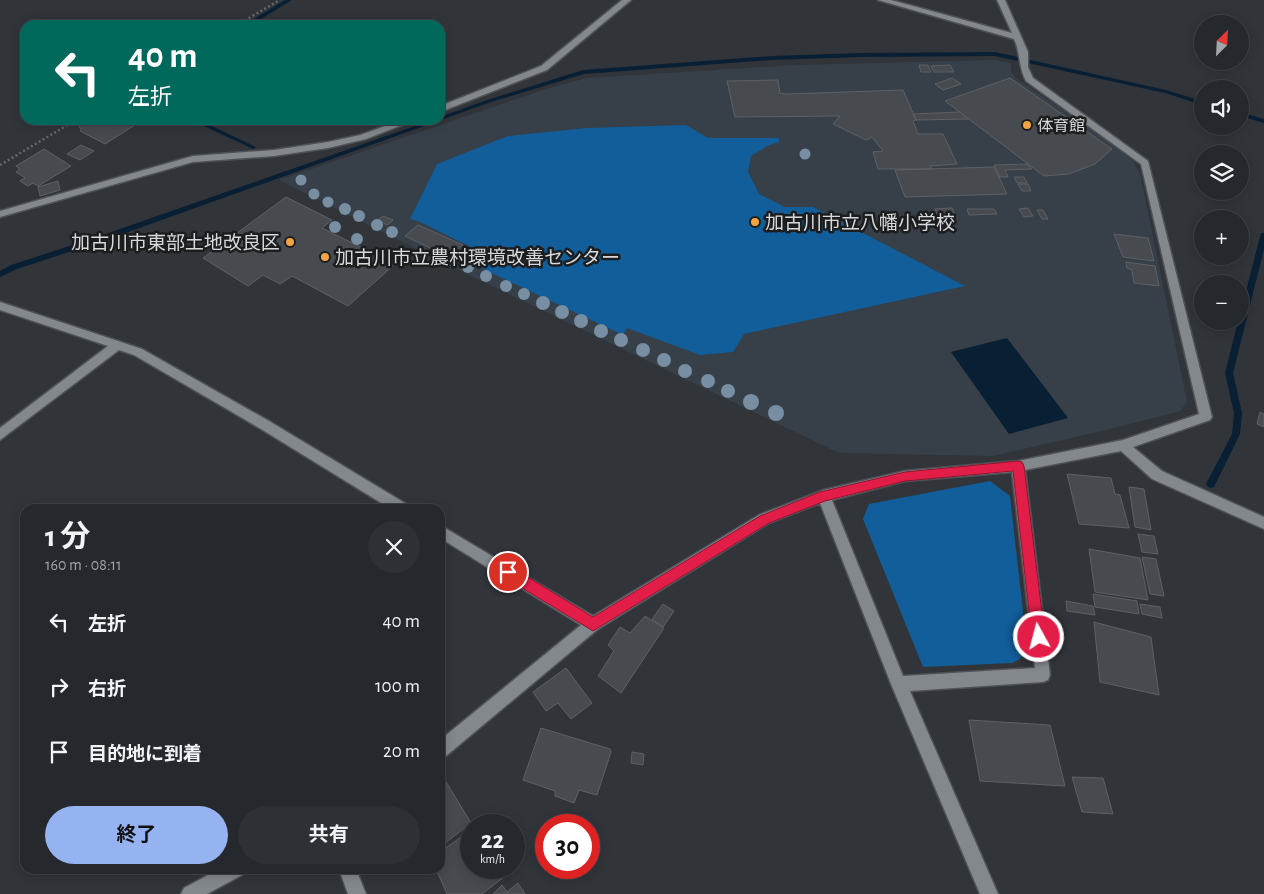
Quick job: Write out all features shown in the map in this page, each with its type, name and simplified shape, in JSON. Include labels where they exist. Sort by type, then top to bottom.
[{"type":"street","points":[[445,107],[544,68],[627,0]]},
{"type":"street","points":[[882,0],[1019,38]]},
{"type":"street","points":[[445,746],[593,624],[764,519],[824,496],[905,476],[1018,466],[1123,445],[1206,417],[1145,163],[1030,79],[1024,67],[1024,52],[1019,38],[1001,0]]},
{"type":"street","points":[[0,214],[160,167],[193,160],[274,153],[328,145],[363,137],[396,125]]},
{"type":"street","points":[[0,306],[138,352],[265,425],[395,504]]},
{"type":"street","points":[[0,435],[116,346]]},
{"type":"street","points":[[1123,445],[1157,475],[1264,523]]},
{"type":"street","points":[[898,684],[1043,675],[1018,466]]},
{"type":"street","points":[[824,496],[898,684],[989,894]]},
{"type":"street","points":[[445,534],[593,624]]},
{"type":"street","points":[[190,894],[227,874]]},
{"type":"street","points":[[350,874],[357,894]]},
{"type":"path","points":[[246,20],[280,0]]},
{"type":"path","points":[[0,165],[68,125]]},
{"type":"shaded area","name":"加古川市立八幡小学校","points":[[993,60],[1011,63],[1011,71],[1016,78],[1115,146],[1133,161],[1140,174],[1187,401],[1181,411],[993,456],[839,453],[440,261],[279,180],[546,89],[586,78],[796,65]]},
{"type":"shaded area","points":[[686,125],[708,138],[779,138],[779,142],[767,146],[751,156],[748,172],[759,194],[785,207],[813,207],[965,286],[744,334],[733,352],[700,355],[627,328],[623,335],[466,261],[477,250],[418,221],[410,219],[437,164],[508,136],[587,128]]},
{"type":"shaded area","points":[[1007,338],[1068,418],[1009,434],[951,352]]},
{"type":"shaded area","points":[[990,481],[1010,496],[1027,647],[1020,659],[1012,663],[923,667],[863,519],[869,504]]},
{"type":"building","points":[[919,65],[928,65],[931,72],[921,72]]},
{"type":"building","points":[[950,65],[954,72],[934,72],[931,66]]},
{"type":"building","points":[[952,78],[961,84],[943,90],[935,84]]},
{"type":"building","name":"体育館","points":[[1010,78],[1112,149],[1095,164],[1069,174],[1044,176],[945,101]]},
{"type":"building","points":[[778,80],[780,93],[787,94],[903,90],[916,120],[913,121],[918,134],[943,134],[957,164],[930,166],[932,169],[878,169],[873,152],[883,151],[872,137],[866,140],[833,124],[840,116],[735,117],[727,81]]},
{"type":"building","points":[[960,112],[968,119],[916,120],[913,114]]},
{"type":"building","points":[[78,125],[135,125],[105,144],[80,131],[81,129]]},
{"type":"building","points":[[81,145],[94,151],[80,160],[67,154]]},
{"type":"building","points":[[44,149],[71,166],[38,186],[33,183],[28,186],[20,181],[25,178],[16,172],[20,169],[16,166]]},
{"type":"building","points":[[1027,164],[1032,169],[1005,170],[1008,177],[1000,177],[994,165]]},
{"type":"building","points":[[994,167],[1007,194],[905,197],[895,170]]},
{"type":"building","points":[[1014,177],[1024,177],[1027,183],[1017,183]]},
{"type":"building","points":[[58,181],[60,190],[40,196],[38,187]]},
{"type":"building","points":[[1018,184],[1028,184],[1031,191],[1022,191]]},
{"type":"building","name":"加古川市立農村環境改善センター","points":[[286,197],[332,220],[322,228],[395,264],[348,306],[292,276],[280,284],[263,275],[248,286],[203,258]]},
{"type":"building","points":[[952,208],[957,218],[939,219],[935,209]]},
{"type":"building","points":[[1028,208],[1033,216],[1024,217],[1019,209]]},
{"type":"building","points":[[967,209],[994,209],[997,214],[969,215]]},
{"type":"building","points":[[1037,210],[1043,210],[1048,219],[1042,219]]},
{"type":"building","points":[[383,216],[393,220],[387,225],[378,220]]},
{"type":"building","points":[[418,225],[463,245],[449,257],[405,236]]},
{"type":"building","points":[[1114,234],[1148,238],[1154,261],[1123,257]]},
{"type":"building","points":[[1126,262],[1155,266],[1159,286],[1134,283],[1132,270],[1127,268]]},
{"type":"building","points":[[1260,412],[1264,414],[1264,427],[1257,424]]},
{"type":"building","points":[[1067,474],[1111,478],[1115,494],[1120,495],[1129,528],[1079,524]]},
{"type":"building","points":[[1129,487],[1144,489],[1151,530],[1135,527]]},
{"type":"building","points":[[1138,534],[1154,536],[1158,554],[1142,552]]},
{"type":"building","points":[[1089,549],[1140,558],[1148,600],[1095,592]]},
{"type":"building","points":[[1142,557],[1156,559],[1164,596],[1150,594]]},
{"type":"building","points":[[1093,594],[1137,601],[1139,614],[1095,607]]},
{"type":"building","points":[[1066,601],[1093,606],[1095,615],[1067,611]]},
{"type":"building","points":[[663,604],[674,611],[663,627],[652,619]]},
{"type":"building","points":[[1140,604],[1160,607],[1162,618],[1142,614]]},
{"type":"building","points":[[645,616],[664,628],[621,693],[598,676],[614,651],[608,645],[620,627],[630,633]]},
{"type":"building","points":[[1094,622],[1151,637],[1159,695],[1100,682]]},
{"type":"building","points":[[566,668],[592,703],[571,719],[558,703],[546,711],[533,692]]},
{"type":"building","points":[[969,720],[1050,725],[1065,786],[980,781]]},
{"type":"building","points":[[541,728],[610,749],[611,752],[597,795],[579,790],[574,803],[555,796],[555,791],[523,780]]},
{"type":"building","points":[[632,752],[644,754],[643,765],[631,763]]},
{"type":"building","points":[[1072,777],[1103,778],[1113,814],[1082,812]]},
{"type":"building","points":[[445,780],[466,814],[460,814],[460,832],[445,843]]},
{"type":"building","points":[[460,838],[460,879],[501,879],[482,894],[447,894],[438,874],[445,874],[445,848]]},
{"type":"building","points":[[518,883],[525,894],[493,894],[502,885],[507,892]]},
{"type":"waterway","points":[[255,20],[289,0]]},
{"type":"waterway","points":[[445,117],[489,101],[583,72],[772,58],[860,55],[995,54],[1166,92],[1194,101]]},
{"type":"waterway","points":[[1249,117],[1264,121]]},
{"type":"waterway","points":[[205,125],[253,147]]},
{"type":"waterway","points":[[0,274],[14,267],[100,239],[424,125]]},
{"type":"waterway","points":[[1211,484],[1236,434],[1238,413],[1229,373],[1264,235]]},
{"type":"place","name":"体育館","points":[[1027,125]]},
{"type":"place","name":"加古川市立八幡小学校","points":[[755,222]]},
{"type":"place","name":"加古川市東部土地改良区","points":[[290,242]]},
{"type":"place","name":"加古川市立農村環境改善センター","points":[[325,257]]},
{"type":"route","points":[[508,572],[593,624],[764,519],[824,496],[905,476],[1018,466],[1039,637]]}]
